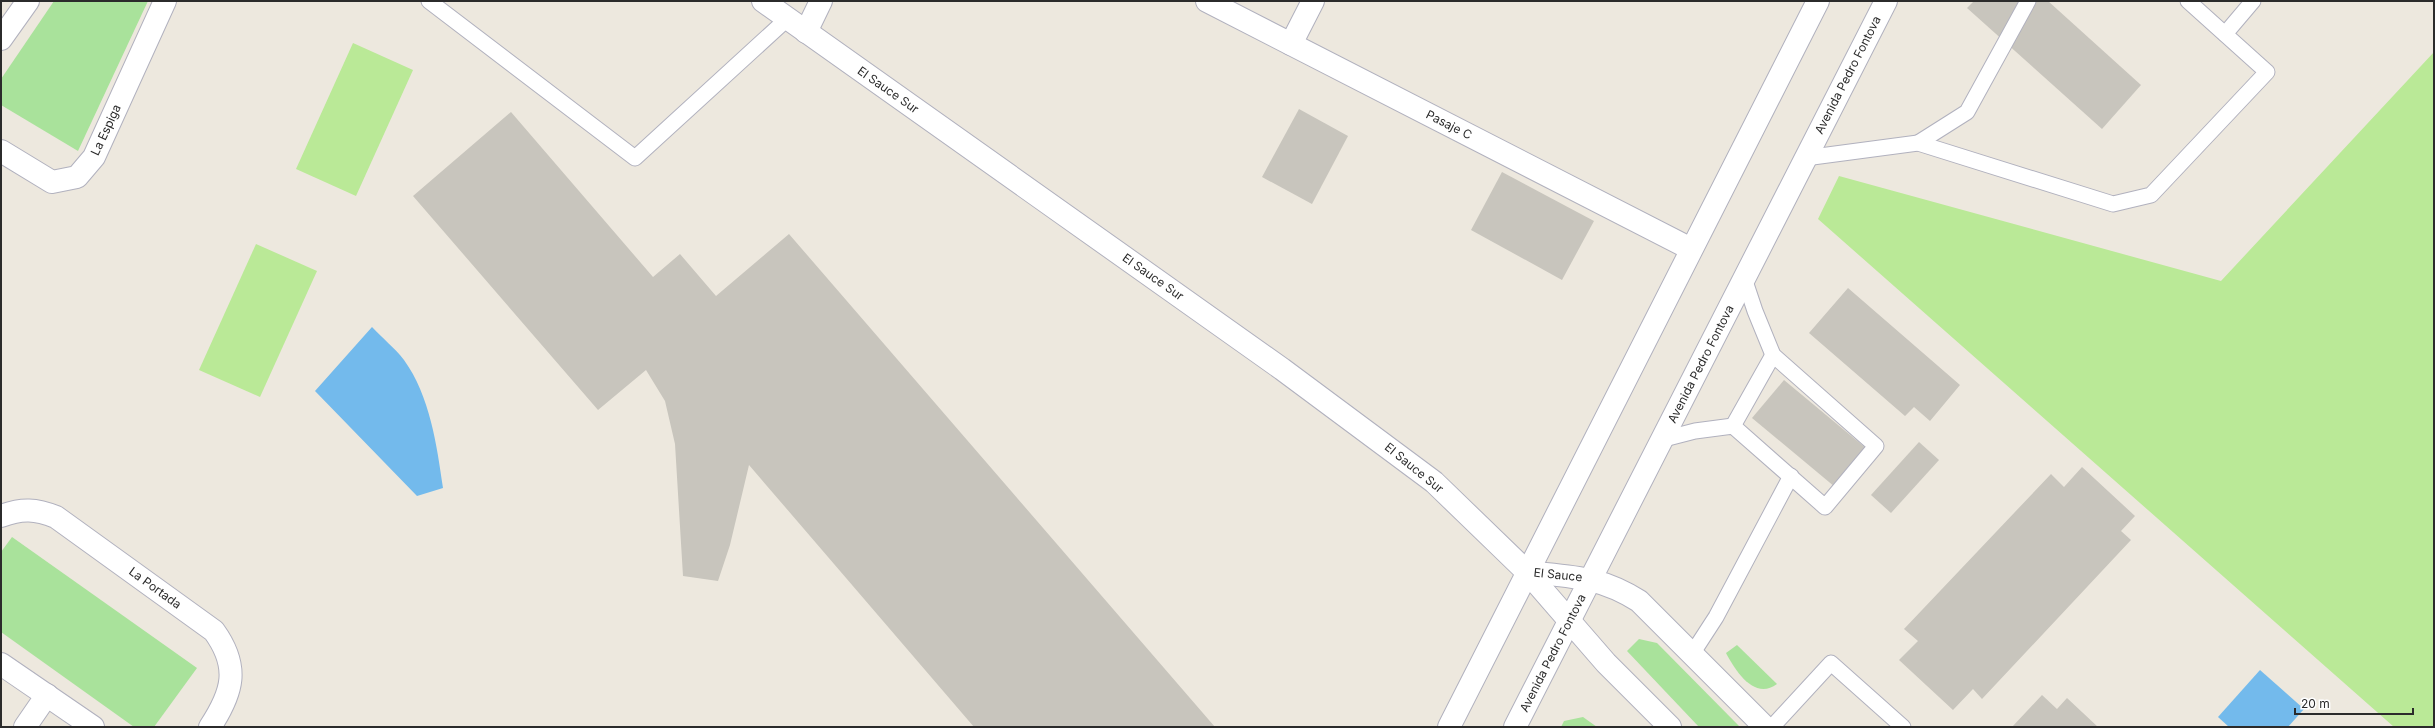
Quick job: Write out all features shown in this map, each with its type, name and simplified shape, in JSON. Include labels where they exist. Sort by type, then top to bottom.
[{"type":"street","points":[[1,39],[28,1]]},
{"type":"street","name":"La Espiga","points":[[1,151],[52,182],[77,177],[94,157],[165,1]]},
{"type":"street","name":"El Sauce Sur","points":[[763,1],[1377,438],[1434,482],[1527,572]]},
{"type":"street","points":[[806,32],[821,1]]},
{"type":"street","name":"Pasaje C","points":[[1207,1],[1691,249]]},
{"type":"street","points":[[1291,44],[1313,1]]},
{"type":"street","points":[[1449,727],[1818,1]]},
{"type":"street","name":"Avenida Pedro Fontova","points":[[1515,727],[1664,439],[1744,278],[1886,1]]},
{"type":"street","name":"La Portada","points":[[1,516],[15,510],[29,509],[56,517],[214,631],[223,644],[229,659],[231,675],[224,706],[210,727]]},
{"type":"street","name":"El Sauce","points":[[1527,572],[1591,578],[1622,590],[1639,601],[1765,727]]},
{"type":"street","name":"El Sauce","points":[[1527,572],[1569,622],[1670,727]]},
{"type":"street","points":[[1,664],[93,727]]},
{"type":"street","points":[[26,727],[47,695]]},
{"type":"lane","points":[[428,1],[635,158],[787,18]]},
{"type":"lane","points":[[1805,158],[1918,143],[1967,112],[2028,1]]},
{"type":"lane","points":[[1918,143],[2113,204],[2151,195],[2267,72],[2188,1]]},
{"type":"lane","points":[[2225,34],[2253,1]]},
{"type":"lane","points":[[1664,439],[1695,431],[1733,426],[1825,507],[1876,446],[1773,355],[1755,311],[1744,278]]},
{"type":"lane","points":[[1733,426],[1773,355]]},
{"type":"lane","points":[[1692,654],[1716,617],[1791,476]]},
{"type":"lane","points":[[1772,727],[1831,663],[1903,727]]},
{"type":"green space","points":[[54,1],[148,1],[78,151],[1,105],[1,79]]},
{"type":"green space","points":[[353,43],[413,70],[356,196],[296,169]]},
{"type":"green space","points":[[2434,52],[2434,727],[2394,727],[1818,219],[1839,176],[2221,281]]},
{"type":"green space","points":[[256,244],[317,271],[260,397],[199,370]]},
{"type":"green space","points":[[12,537],[197,668],[154,727],[134,727],[1,632],[1,552]]},
{"type":"green space","points":[[1639,639],[1657,643],[1740,727],[1699,727],[1627,651]]},
{"type":"green space","points":[[1737,645],[1777,684],[1769,688],[1761,689],[1746,681],[1740,675],[1726,653]]},
{"type":"green space","points":[[1583,717],[1597,727],[1561,727],[1564,721]]},
{"type":"water","points":[[372,327],[397,351],[404,360],[420,389],[435,439],[443,488],[417,496],[315,391]]},
{"type":"water","points":[[2260,670],[2304,709],[2288,727],[2229,727],[2218,717]]},
{"type":"building","points":[[1974,1],[2048,1],[2141,85],[2102,129],[1967,8]]},
{"type":"building","points":[[1299,109],[1348,136],[1312,204],[1262,177]]},
{"type":"building","points":[[511,112],[653,277],[680,254],[716,296],[789,234],[1215,727],[974,727],[749,465],[730,545],[718,581],[683,576],[675,444],[665,401],[646,370],[598,410],[413,196]]},
{"type":"building","points":[[1502,172],[1594,221],[1562,280],[1471,230]]},
{"type":"building","points":[[1848,288],[1960,385],[1930,421],[1914,407],[1905,416],[1809,333]]},
{"type":"building","points":[[1784,380],[1873,454],[1841,492],[1752,418]]},
{"type":"building","points":[[1919,442],[1939,460],[1891,513],[1871,495]]},
{"type":"building","points":[[2082,467],[2135,516],[2121,531],[2131,540],[1982,699],[1973,689],[1953,710],[1899,660],[1918,641],[1904,629],[2051,474],[2064,487]]},
{"type":"building","points":[[2042,695],[2057,709],[2067,698],[2098,727],[2012,727]]}]
